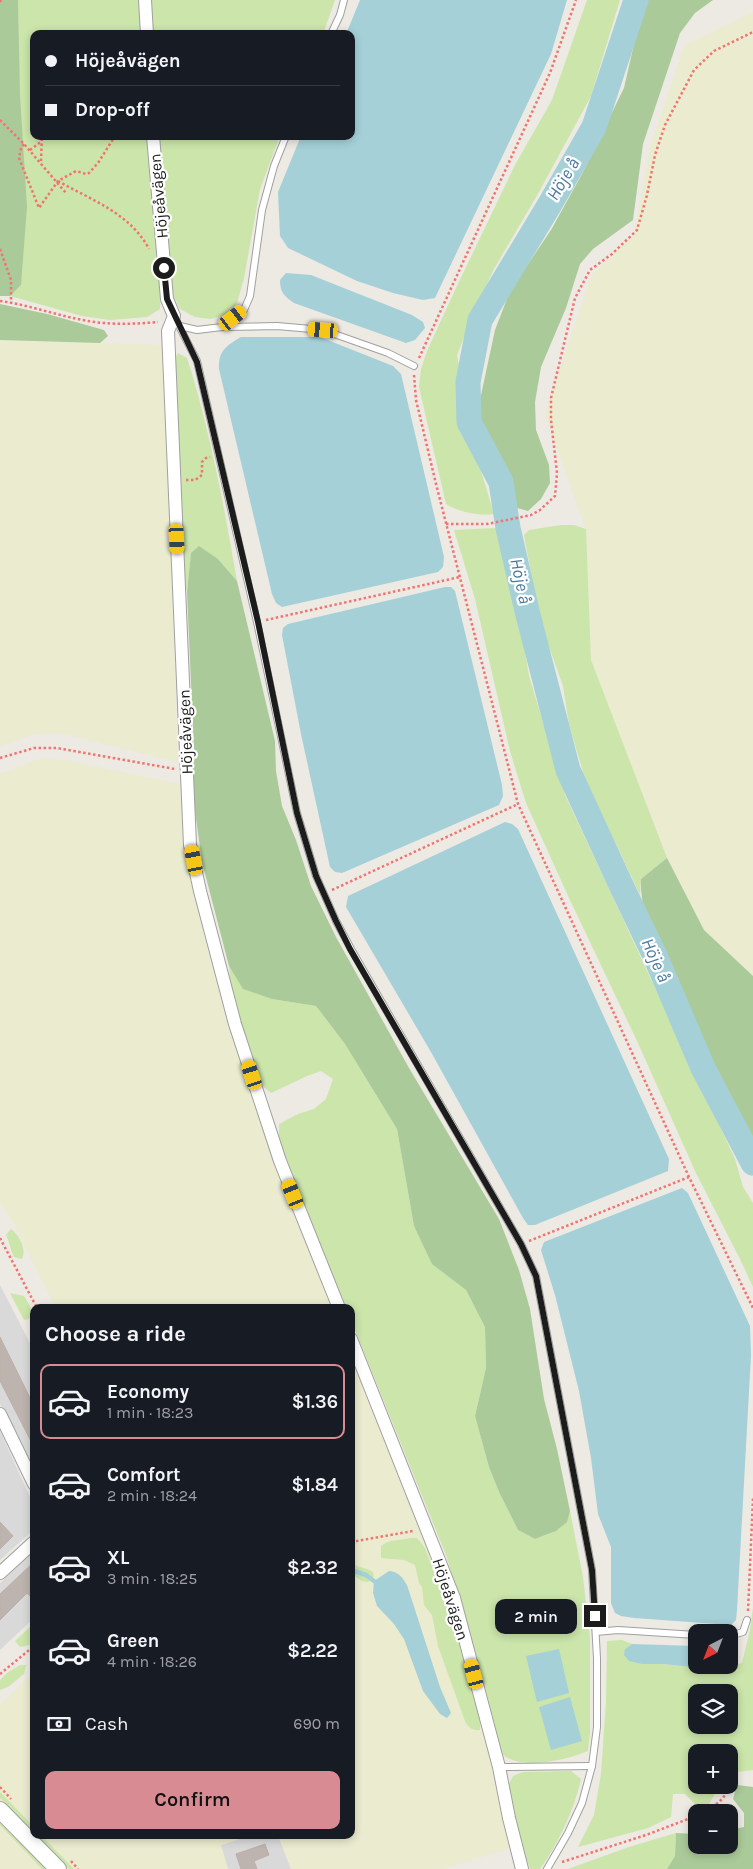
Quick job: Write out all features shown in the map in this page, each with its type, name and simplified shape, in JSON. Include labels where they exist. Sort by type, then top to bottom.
[{"type":"street","points":[[145,0],[148,30]]},
{"type":"street","name":"Höjeåvägen","points":[[153,140],[167,299],[177,321],[168,331],[190,845],[200,891],[235,1024],[280,1161],[337,1304]]},
{"type":"street","name":"Höjeåvägen","points":[[355,1349],[454,1598],[499,1767],[522,1869]]},
{"type":"street","points":[[0,1414],[30,1476]]},
{"type":"street","points":[[0,1574],[30,1546]]},
{"type":"street","points":[[0,1810],[58,1869]]},
{"type":"lane","points":[[333,30],[344,0]]},
{"type":"lane","points":[[222,327],[244,310],[250,296],[262,210],[274,166],[284,140]]},
{"type":"lane","points":[[177,321],[197,330],[222,327],[278,326],[323,330],[388,353],[414,366]]},
{"type":"lane","points":[[177,321],[197,362],[258,622],[297,813],[316,876],[350,949],[521,1244],[536,1276],[592,1570],[596,1632],[597,1727],[592,1766],[582,1803],[548,1867]]},
{"type":"lane","points":[[738,1633],[743,1632],[747,1620]]},
{"type":"lane","points":[[596,1632],[628,1631],[688,1635]]},
{"type":"lane","points":[[499,1767],[592,1766]]},
{"type":"path","points":[[576,0],[550,73],[414,366],[416,400],[518,804],[689,1177],[753,1308]]},
{"type":"path","points":[[446,524],[487,524],[531,515],[540,510],[555,496],[558,473],[551,420],[551,398],[574,298],[590,270],[612,254],[637,230],[647,195],[655,155],[665,125],[694,70],[714,51],[753,32]]},
{"type":"path","points":[[0,120],[41,162],[66,193]]},
{"type":"path","points":[[24,144],[19,158],[39,208],[58,181],[76,171],[89,173],[98,163],[112,140]]},
{"type":"path","points":[[30,150],[42,141]]},
{"type":"path","points":[[41,162],[42,141]]},
{"type":"path","points":[[58,181],[110,208],[144,239],[151,256]]},
{"type":"path","points":[[0,249],[11,280],[11,302]]},
{"type":"path","points":[[0,301],[40,308],[89,322],[113,324],[177,321]]},
{"type":"path","points":[[174,481],[195,480],[202,475],[202,462],[206,458],[219,456]]},
{"type":"path","points":[[258,622],[460,578]]},
{"type":"path","points":[[0,758],[34,748],[57,748],[186,770]]},
{"type":"path","points":[[324,894],[518,804]]},
{"type":"path","points":[[521,1244],[689,1177]]},
{"type":"path","points":[[0,1238],[35,1304]]},
{"type":"path","points":[[747,1620],[753,1498]]},
{"type":"path","points":[[355,1541],[427,1528]]},
{"type":"path","points":[[0,1674],[30,1649]]},
{"type":"path","points":[[716,1804],[726,1794]]},
{"type":"path","points":[[548,1867],[688,1819]]},
{"type":"shaded area","points":[[0,1285],[30,1343],[30,1465],[0,1404]]},
{"type":"shaded area","points":[[0,1431],[30,1497],[30,1533],[0,1560]]},
{"type":"shaded area","points":[[30,1555],[30,1622],[0,1650],[0,1583]]},
{"type":"shaded area","points":[[239,1839],[280,1839],[291,1869],[228,1869],[220,1845]]},
{"type":"green space","points":[[0,0],[18,0],[20,95],[27,207],[21,285],[10,296],[0,296]]},
{"type":"green space","points":[[18,0],[141,0],[143,30],[30,30],[30,140],[151,140],[161,290],[160,309],[147,317],[110,320],[82,316],[10,296],[21,285]]},
{"type":"green space","points":[[151,0],[335,0],[324,30],[153,30]]},
{"type":"green space","points":[[587,0],[620,0],[591,96],[539,192],[494,269],[476,307],[457,355],[461,376],[460,432],[480,468],[494,514],[469,513],[446,504],[419,387],[421,369],[427,351],[456,288],[515,165],[552,100]]},
{"type":"green space","points":[[644,0],[713,0],[695,13],[680,33],[643,144],[633,220],[593,249],[580,264],[566,308],[541,367],[535,402],[536,430],[549,465],[550,483],[541,499],[528,511],[517,508],[509,476],[496,454],[480,434],[475,423],[495,330],[510,291],[551,230],[582,174],[624,88]]},
{"type":"green space","points":[[753,12],[753,976],[704,930],[667,858],[591,660],[586,529],[545,414],[592,275],[634,235],[650,147],[685,45]]},
{"type":"green space","points":[[159,140],[278,140],[260,189],[244,278],[237,303],[227,314],[211,319],[195,317],[180,309],[173,295],[166,238]]},
{"type":"green space","points":[[0,304],[47,314],[104,330],[108,336],[100,343],[0,340]]},
{"type":"green space","points":[[0,340],[164,345],[178,762],[59,733],[35,734],[0,746]]},
{"type":"green space","points":[[178,353],[187,358],[210,440],[237,581],[218,559],[191,553],[187,592],[183,569],[174,360]]},
{"type":"green space","points":[[574,525],[586,529],[591,660],[667,858],[641,879],[640,895],[616,844],[590,796],[569,724],[563,686],[540,621],[524,535],[529,530]]},
{"type":"green space","points":[[496,528],[522,634],[529,676],[565,795],[735,1159],[743,1187],[753,1203],[753,1287],[696,1173],[638,1043],[526,803],[510,751],[475,599],[454,530]]},
{"type":"green space","points":[[199,546],[218,559],[237,581],[275,741],[276,771],[282,806],[296,840],[311,886],[336,937],[409,1068],[499,1219],[519,1270],[530,1309],[544,1399],[570,1511],[567,1522],[556,1531],[535,1539],[518,1530],[489,1467],[475,1416],[486,1368],[485,1327],[466,1290],[432,1264],[414,1226],[397,1129],[345,1044],[316,1006],[272,999],[243,989],[229,966],[202,862],[193,796],[194,750],[187,592],[191,553]]},
{"type":"green space","points":[[39,759],[64,760],[179,784],[184,846],[204,936],[228,1026],[276,1161],[333,1304],[54,1304],[12,1220],[0,1203],[0,774]]},
{"type":"green space","points":[[667,858],[704,930],[753,976],[753,1144],[734,1109],[654,941],[644,910],[641,879]]},
{"type":"green space","points":[[229,966],[244,989],[272,999],[316,1006],[345,1044],[397,1129],[414,1226],[432,1263],[466,1290],[485,1327],[486,1368],[475,1416],[489,1467],[499,1492],[518,1530],[535,1539],[552,1533],[561,1527],[565,1523],[570,1511],[583,1577],[590,1639],[590,1733],[588,1751],[568,1758],[532,1763],[510,1759],[502,1754],[481,1671],[446,1555],[355,1330],[355,1304],[345,1304],[285,1159],[279,1136],[279,1124],[298,1114],[314,1109],[326,1099],[333,1079],[321,1071],[271,1093],[261,1085],[252,1066],[230,980]]},
{"type":"green space","points":[[11,1229],[21,1242],[24,1251],[22,1259],[14,1257],[12,1252],[6,1235]]},
{"type":"green space","points":[[10,1293],[24,1296],[30,1306],[30,1317],[29,1319],[24,1320]]},
{"type":"green space","points":[[355,1361],[420,1522],[457,1629],[513,1847],[443,1869],[291,1869],[280,1839],[355,1839]]},
{"type":"green space","points":[[417,1538],[425,1548],[451,1615],[480,1718],[480,1730],[471,1728],[465,1721],[438,1646],[432,1615],[424,1605],[422,1587],[419,1583],[415,1565],[404,1560],[381,1558],[381,1546],[385,1543]]},
{"type":"green space","points":[[355,1565],[373,1572],[374,1576],[368,1582],[355,1577]]},
{"type":"green space","points":[[753,1608],[753,1770],[738,1772],[738,1744],[688,1744],[688,1794],[715,1794],[709,1804],[695,1804],[685,1794],[673,1794],[671,1817],[648,1828],[578,1847],[594,1815],[601,1774],[606,1701],[607,1641],[622,1640],[632,1644],[625,1649],[642,1664],[688,1667],[688,1674],[738,1674],[738,1664],[742,1663]]},
{"type":"green space","points":[[30,1627],[30,1645],[20,1647],[15,1641]]},
{"type":"green space","points":[[20,1665],[26,1665],[24,1674],[8,1687],[0,1690],[0,1680]]},
{"type":"green space","points":[[30,1675],[30,1839],[240,1839],[221,1845],[228,1869],[0,1869],[0,1705]]},
{"type":"green space","points":[[571,1771],[581,1779],[570,1815],[559,1838],[540,1869],[530,1869],[516,1828],[508,1786],[513,1776],[523,1772]]},
{"type":"green space","points":[[738,1785],[753,1787],[753,1869],[667,1869],[675,1856],[676,1833],[688,1834],[688,1854],[738,1854],[738,1828],[744,1827],[744,1813],[733,1799],[734,1794],[738,1794]]},
{"type":"green space","points":[[0,1792],[30,1823],[30,1828],[0,1798]]},
{"type":"green space","points":[[0,1820],[48,1869],[42,1869],[0,1825]]},
{"type":"green space","points":[[676,1833],[675,1856],[667,1869],[568,1869],[629,1847]]},
{"type":"green space","points":[[40,1839],[45,1839],[74,1869],[69,1869]]},
{"type":"water","points":[[360,0],[567,0],[551,54],[435,298],[423,300],[393,293],[357,281],[288,248],[280,236],[278,192],[299,140],[355,140],[355,30],[348,30]]},
{"type":"water","points":[[286,273],[311,275],[412,315],[423,322],[425,328],[415,340],[406,343],[294,303],[285,296],[281,288],[280,280]]},
{"type":"water","points":[[241,337],[320,337],[393,366],[401,374],[444,557],[443,567],[438,572],[282,607],[276,603],[272,594],[219,369],[220,358],[224,350]]},
{"type":"water","points":[[451,587],[455,591],[502,785],[503,796],[499,805],[342,873],[335,872],[330,867],[301,734],[282,635],[283,628],[288,624]]},
{"type":"water","points":[[505,822],[512,824],[518,829],[669,1159],[668,1171],[535,1225],[528,1225],[523,1218],[431,1052],[346,907],[348,896]]},
{"type":"water","points":[[682,1188],[688,1193],[750,1326],[751,1355],[737,1610],[736,1620],[732,1624],[634,1618],[615,1613],[611,1603],[611,1547],[598,1514],[591,1458],[579,1391],[555,1295],[541,1250],[544,1242]]},
{"type":"water","points":[[389,1571],[400,1575],[407,1585],[440,1687],[451,1713],[447,1718],[440,1714],[423,1691],[404,1639],[394,1624],[377,1606],[373,1593],[374,1581]]},
{"type":"water","points":[[632,1644],[688,1646],[688,1667],[642,1664],[629,1661],[624,1655],[625,1649]]},
{"type":"water","points":[[559,1649],[569,1693],[537,1702],[526,1656]]},
{"type":"water","points":[[570,1697],[582,1741],[551,1750],[539,1707]]},
{"type":"building","points":[[0,1337],[30,1398],[30,1439],[0,1381]]},
{"type":"building","points":[[0,1522],[13,1536],[0,1549]]},
{"type":"building","points":[[30,1566],[30,1596],[27,1593],[0,1620],[0,1594]]},
{"type":"building","points":[[265,1844],[269,1855],[254,1861],[257,1869],[241,1869],[236,1854]]},
{"type":"waterway","name":"Höje å","points":[[636,0],[594,127],[480,320],[468,382],[469,422],[501,482],[508,528],[527,611],[568,770],[656,958],[703,1068],[753,1163]]},
{"type":"waterway","points":[[355,1571],[366,1575],[374,1581]]},
{"type":"route","points":[[164,268],[167,299],[197,362],[258,622],[264,660],[297,813],[316,876],[350,949],[459,1134],[521,1244],[536,1276],[592,1570],[595,1616]]}]
